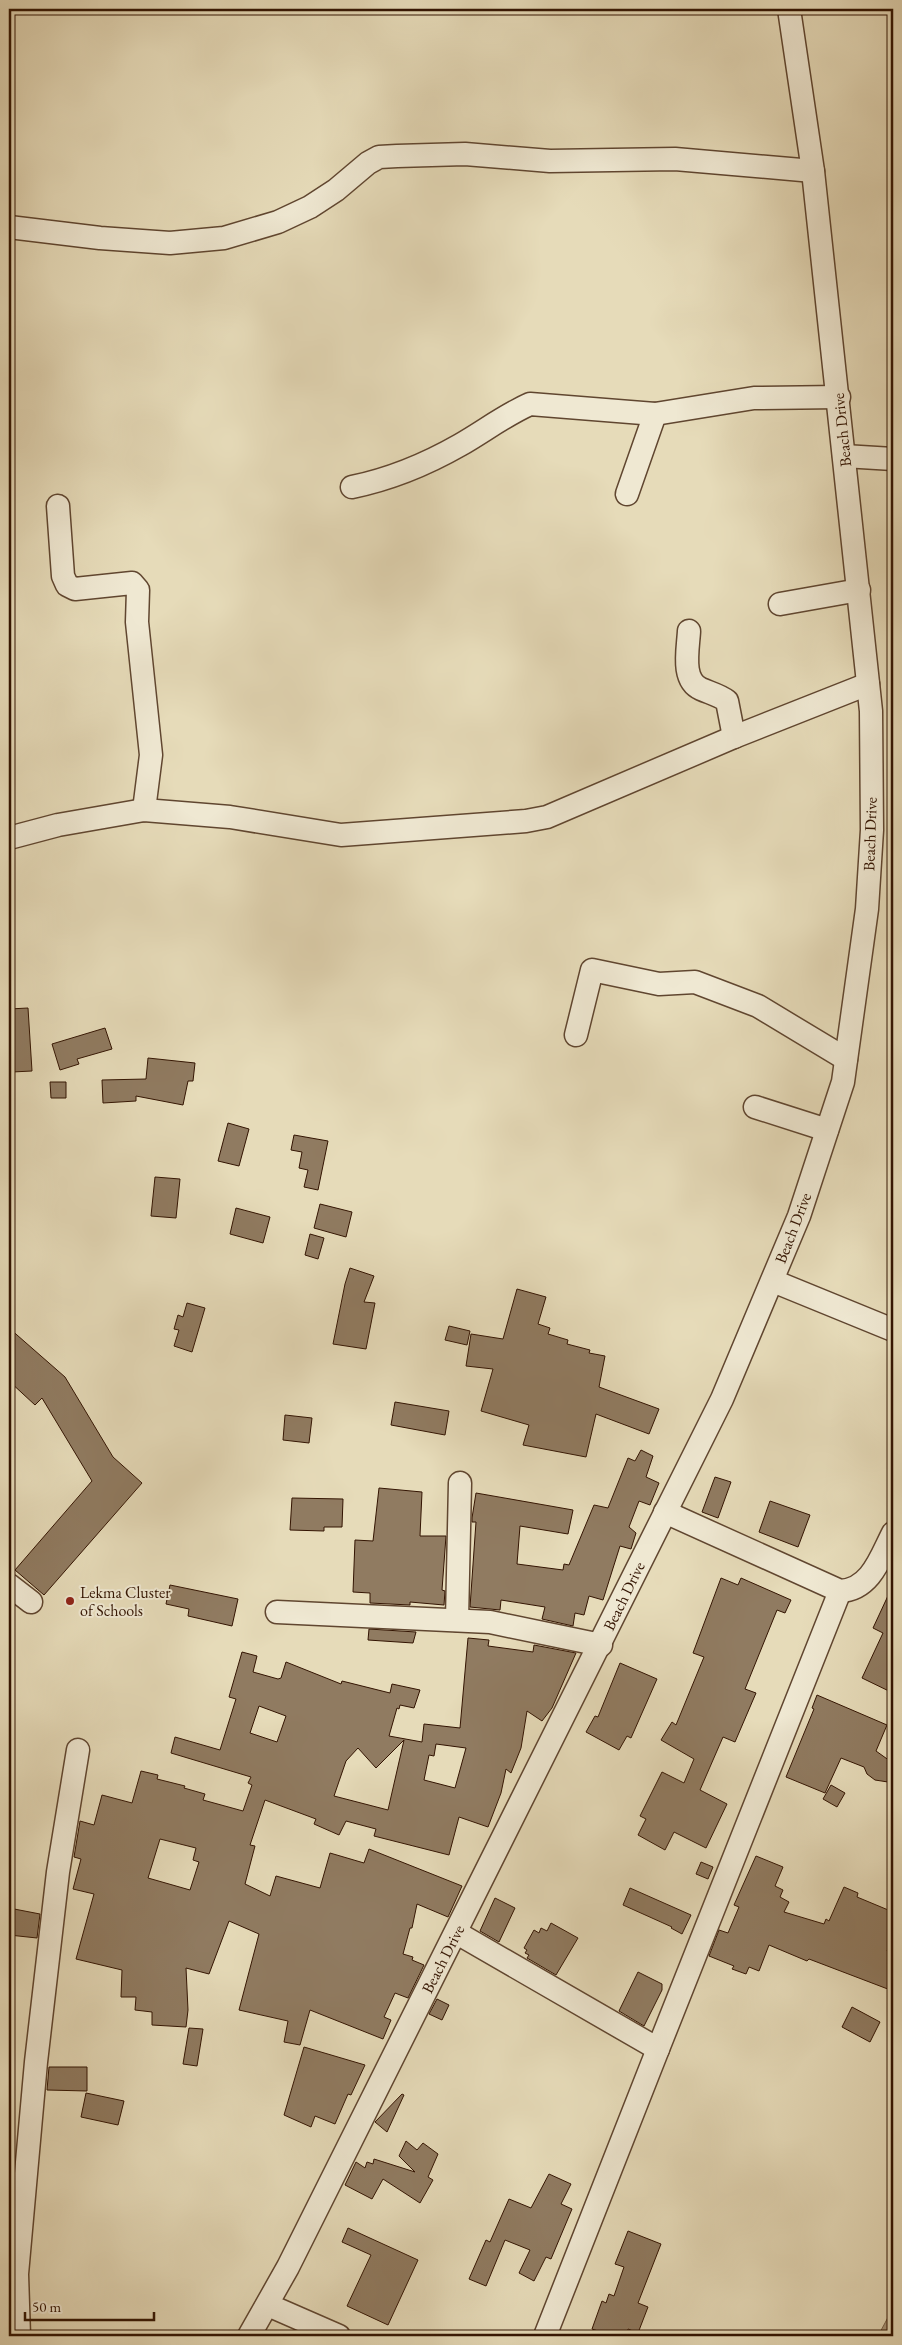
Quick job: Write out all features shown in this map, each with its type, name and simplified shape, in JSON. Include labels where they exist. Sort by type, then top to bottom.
[{"type":"street","name":"Beach Drive","points":[[249,2336],[268,2305],[456,1933],[722,1399],[799,1216],[842,1082],[867,908],[872,830],[871,711],[839,397],[813,171],[789,9]]},
{"type":"street","points":[[9,227],[100,238],[170,243],[224,238],[278,222],[310,207],[336,190],[368,163],[380,157],[465,154],[550,161],[675,159],[813,171]]},
{"type":"street","points":[[352,487],[385,480],[410,471],[460,446],[517,410],[530,404],[655,414],[754,398],[839,397]]},
{"type":"street","points":[[627,494],[655,414]]},
{"type":"street","points":[[844,456],[893,459]]},
{"type":"street","points":[[58,506],[63,576],[67,585],[75,590],[132,583],[138,590],[137,622],[151,754],[144,810]]},
{"type":"street","points":[[780,604],[859,590]]},
{"type":"street","points":[[689,631],[688,674],[692,682],[699,688],[727,701],[734,737]]},
{"type":"street","points":[[9,838],[58,826],[144,810],[230,817],[341,835],[526,821],[547,817],[734,737],[868,684]]},
{"type":"street","points":[[576,1035],[592,970],[659,984],[695,982],[758,1006],[846,1059]]},
{"type":"street","points":[[755,1107],[827,1130]]},
{"type":"street","points":[[773,1280],[893,1330]]},
{"type":"street","points":[[457,1620],[460,1483]]},
{"type":"street","points":[[665,1512],[840,1591],[850,1591],[866,1580],[893,1532]]},
{"type":"street","points":[[9,1585],[31,1602]]},
{"type":"street","points":[[545,2336],[688,1969],[840,1591]]},
{"type":"street","points":[[277,1612],[361,1618],[490,1622],[601,1645]]},
{"type":"street","points":[[19,2336],[13,2274],[58,1872],[78,1750]]},
{"type":"street","points":[[456,1933],[658,2049]]},
{"type":"street","points":[[268,2305],[339,2336]]},
{"type":"shaded area","points":[[893,2308],[893,2336],[878,2336]]},
{"type":"building","points":[[28,1008],[32,1071],[12,1072],[9,1009]]},
{"type":"building","points":[[105,1028],[112,1049],[77,1059],[79,1064],[60,1070],[52,1044]]},
{"type":"building","points":[[148,1058],[195,1063],[193,1081],[188,1081],[183,1105],[136,1096],[136,1101],[103,1103],[102,1080],[146,1079]]},
{"type":"building","points":[[50,1082],[66,1082],[66,1098],[51,1098]]},
{"type":"building","points":[[228,1123],[249,1129],[239,1166],[218,1161]]},
{"type":"building","points":[[294,1135],[328,1141],[318,1190],[304,1187],[308,1170],[299,1168],[302,1152],[291,1150]]},
{"type":"building","points":[[155,1177],[180,1179],[176,1218],[151,1216]]},
{"type":"building","points":[[320,1204],[352,1212],[346,1237],[314,1228]]},
{"type":"building","points":[[236,1208],[270,1217],[263,1243],[230,1234]]},
{"type":"building","points":[[310,1234],[324,1238],[318,1259],[305,1255]]},
{"type":"building","points":[[350,1268],[374,1276],[364,1302],[375,1303],[366,1349],[333,1344]]},
{"type":"building","points":[[517,1289],[546,1297],[538,1324],[550,1328],[548,1334],[568,1340],[567,1344],[590,1350],[589,1353],[605,1356],[599,1387],[659,1409],[649,1434],[596,1414],[586,1457],[523,1445],[529,1425],[481,1411],[493,1369],[466,1366],[471,1334],[503,1339]]},
{"type":"building","points":[[187,1303],[205,1308],[192,1352],[174,1346],[179,1330],[174,1329],[178,1315],[183,1317]]},
{"type":"building","points":[[449,1326],[470,1331],[467,1345],[445,1340]]},
{"type":"building","points":[[9,1328],[65,1377],[113,1457],[142,1483],[44,1595],[15,1570],[92,1481],[42,1398],[35,1405],[9,1381]]},
{"type":"building","points":[[395,1402],[449,1411],[445,1435],[391,1425]]},
{"type":"building","points":[[285,1415],[312,1418],[309,1443],[283,1440]]},
{"type":"building","points":[[641,1450],[653,1456],[646,1477],[659,1483],[650,1505],[639,1501],[629,1527],[636,1533],[631,1549],[620,1546],[603,1600],[589,1596],[584,1615],[575,1613],[573,1626],[542,1619],[545,1607],[501,1600],[500,1610],[470,1607],[476,1522],[472,1522],[472,1518],[476,1493],[573,1510],[568,1534],[520,1526],[517,1564],[563,1570],[564,1564],[569,1565],[594,1505],[608,1508],[628,1458],[635,1461]]},
{"type":"building","points":[[715,1477],[731,1482],[718,1518],[702,1512]]},
{"type":"building","points":[[379,1488],[422,1492],[420,1536],[446,1536],[442,1590],[445,1591],[444,1605],[410,1602],[410,1605],[370,1603],[370,1593],[353,1592],[355,1540],[373,1541]]},
{"type":"building","points":[[292,1498],[343,1499],[342,1527],[324,1527],[324,1531],[290,1530]]},
{"type":"building","points":[[770,1501],[810,1515],[798,1547],[759,1532]]},
{"type":"building","points":[[721,1578],[738,1585],[741,1578],[791,1600],[785,1613],[777,1610],[745,1689],[756,1693],[735,1742],[723,1737],[700,1790],[727,1804],[706,1848],[674,1832],[665,1850],[638,1835],[646,1819],[640,1816],[662,1772],[684,1783],[694,1759],[661,1740],[672,1722],[676,1725],[704,1657],[693,1653]]},
{"type":"building","points":[[170,1585],[238,1599],[232,1626],[188,1616],[189,1609],[166,1604]]},
{"type":"building","points":[[893,1585],[893,1693],[862,1678],[883,1633],[873,1628]]},
{"type":"building","points":[[369,1629],[416,1632],[413,1643],[368,1640]]},
{"type":"building","points":[[468,1638],[489,1640],[488,1646],[533,1652],[534,1645],[576,1653],[552,1708],[542,1721],[527,1711],[521,1748],[511,1773],[506,1769],[501,1793],[488,1827],[459,1817],[449,1855],[374,1836],[376,1829],[346,1821],[339,1835],[314,1824],[316,1819],[265,1800],[250,1845],[255,1846],[245,1884],[270,1896],[276,1876],[320,1888],[330,1853],[364,1863],[369,1849],[462,1886],[448,1917],[417,1904],[412,1928],[410,1928],[403,1954],[413,1957],[412,1960],[424,1965],[408,1998],[395,1993],[384,2017],[391,2020],[383,2039],[310,2010],[300,2045],[284,2042],[288,2021],[239,2010],[259,1934],[229,1921],[209,1974],[186,1968],[188,2010],[186,2027],[152,2025],[152,2012],[135,2010],[136,1997],[121,1997],[122,1970],[76,1959],[94,1894],[73,1889],[81,1859],[74,1857],[80,1821],[94,1825],[102,1795],[132,1803],[141,1771],[158,1775],[157,1779],[185,1786],[184,1788],[205,1794],[203,1800],[243,1811],[252,1785],[248,1783],[251,1777],[171,1753],[175,1737],[220,1750],[236,1699],[229,1697],[242,1652],[257,1656],[253,1672],[278,1679],[281,1678],[286,1662],[341,1684],[342,1681],[390,1693],[392,1684],[420,1690],[414,1708],[400,1705],[399,1709],[397,1708],[389,1736],[422,1742],[424,1724],[460,1728]],"holes":[[[259,1706],[286,1716],[277,1742],[250,1733]],[[404,1740],[388,1810],[334,1796],[346,1761],[358,1748],[376,1768]],[[436,1744],[466,1748],[455,1788],[424,1780],[429,1755],[434,1756]],[[160,1839],[196,1848],[193,1860],[199,1862],[190,1890],[148,1878]]]},
{"type":"building","points":[[620,1663],[657,1679],[631,1738],[627,1736],[619,1750],[586,1732],[595,1716],[598,1717]]},
{"type":"building","points":[[817,1695],[887,1725],[876,1751],[890,1761],[892,1770],[888,1782],[875,1780],[867,1774],[864,1767],[841,1758],[825,1793],[786,1777],[814,1709],[812,1708]]},
{"type":"building","points":[[831,1785],[845,1793],[837,1807],[823,1799]]},
{"type":"building","points":[[756,1856],[783,1867],[775,1886],[783,1890],[780,1897],[789,1902],[784,1912],[824,1924],[826,1919],[829,1921],[844,1887],[858,1893],[857,1897],[893,1912],[893,1936],[887,1951],[893,1954],[893,1991],[809,1959],[807,1961],[769,1945],[759,1971],[749,1967],[746,1974],[732,1969],[734,1966],[709,1956],[719,1930],[728,1933],[739,1907],[734,1905]]},
{"type":"building","points":[[701,1862],[713,1867],[708,1879],[696,1874]]},
{"type":"building","points":[[630,1888],[691,1915],[682,1934],[672,1927],[623,1905]]},
{"type":"building","points":[[495,1898],[515,1908],[499,1942],[480,1931]]},
{"type":"building","points":[[9,1908],[40,1914],[37,1938],[9,1935]]},
{"type":"building","points":[[551,1923],[578,1938],[556,1975],[527,1958],[529,1955],[525,1953],[527,1950],[524,1948],[534,1930],[539,1933],[541,1928],[547,1931]]},
{"type":"building","points":[[638,1972],[662,1984],[662,1990],[644,2026],[619,2011]]},
{"type":"building","points":[[437,1999],[449,2005],[442,2020],[429,2014]]},
{"type":"building","points":[[852,2007],[880,2022],[870,2042],[842,2027]]},
{"type":"building","points":[[189,2028],[203,2029],[197,2066],[183,2064]]},
{"type":"building","points":[[304,2047],[365,2065],[351,2095],[348,2094],[335,2124],[315,2116],[311,2127],[284,2115]]},
{"type":"building","points":[[49,2067],[87,2067],[87,2091],[47,2090]]},
{"type":"building","points":[[86,2093],[124,2101],[118,2125],[81,2117]]},
{"type":"building","points":[[402,2094],[404,2095],[387,2132],[375,2122]]},
{"type":"building","points":[[406,2141],[417,2150],[423,2143],[438,2154],[428,2177],[433,2180],[420,2203],[383,2179],[372,2199],[345,2185],[356,2162],[365,2168],[367,2162],[373,2164],[374,2159],[415,2172],[399,2156]]},
{"type":"building","points":[[549,2174],[571,2184],[561,2204],[572,2209],[551,2259],[546,2257],[534,2281],[519,2273],[530,2250],[505,2240],[486,2286],[469,2279],[486,2240],[490,2242],[509,2199],[531,2208]]},
{"type":"building","points":[[348,2228],[418,2260],[388,2325],[347,2306],[371,2255],[342,2242]]},
{"type":"building","points":[[628,2231],[661,2244],[638,2303],[648,2307],[638,2333],[628,2329],[626,2336],[613,2336],[592,2329],[602,2301],[606,2303],[609,2294],[614,2296],[624,2267],[615,2264]]},
{"type":"place","name":"Lekma Cluster of Schools","points":[[70,1601]]}]
